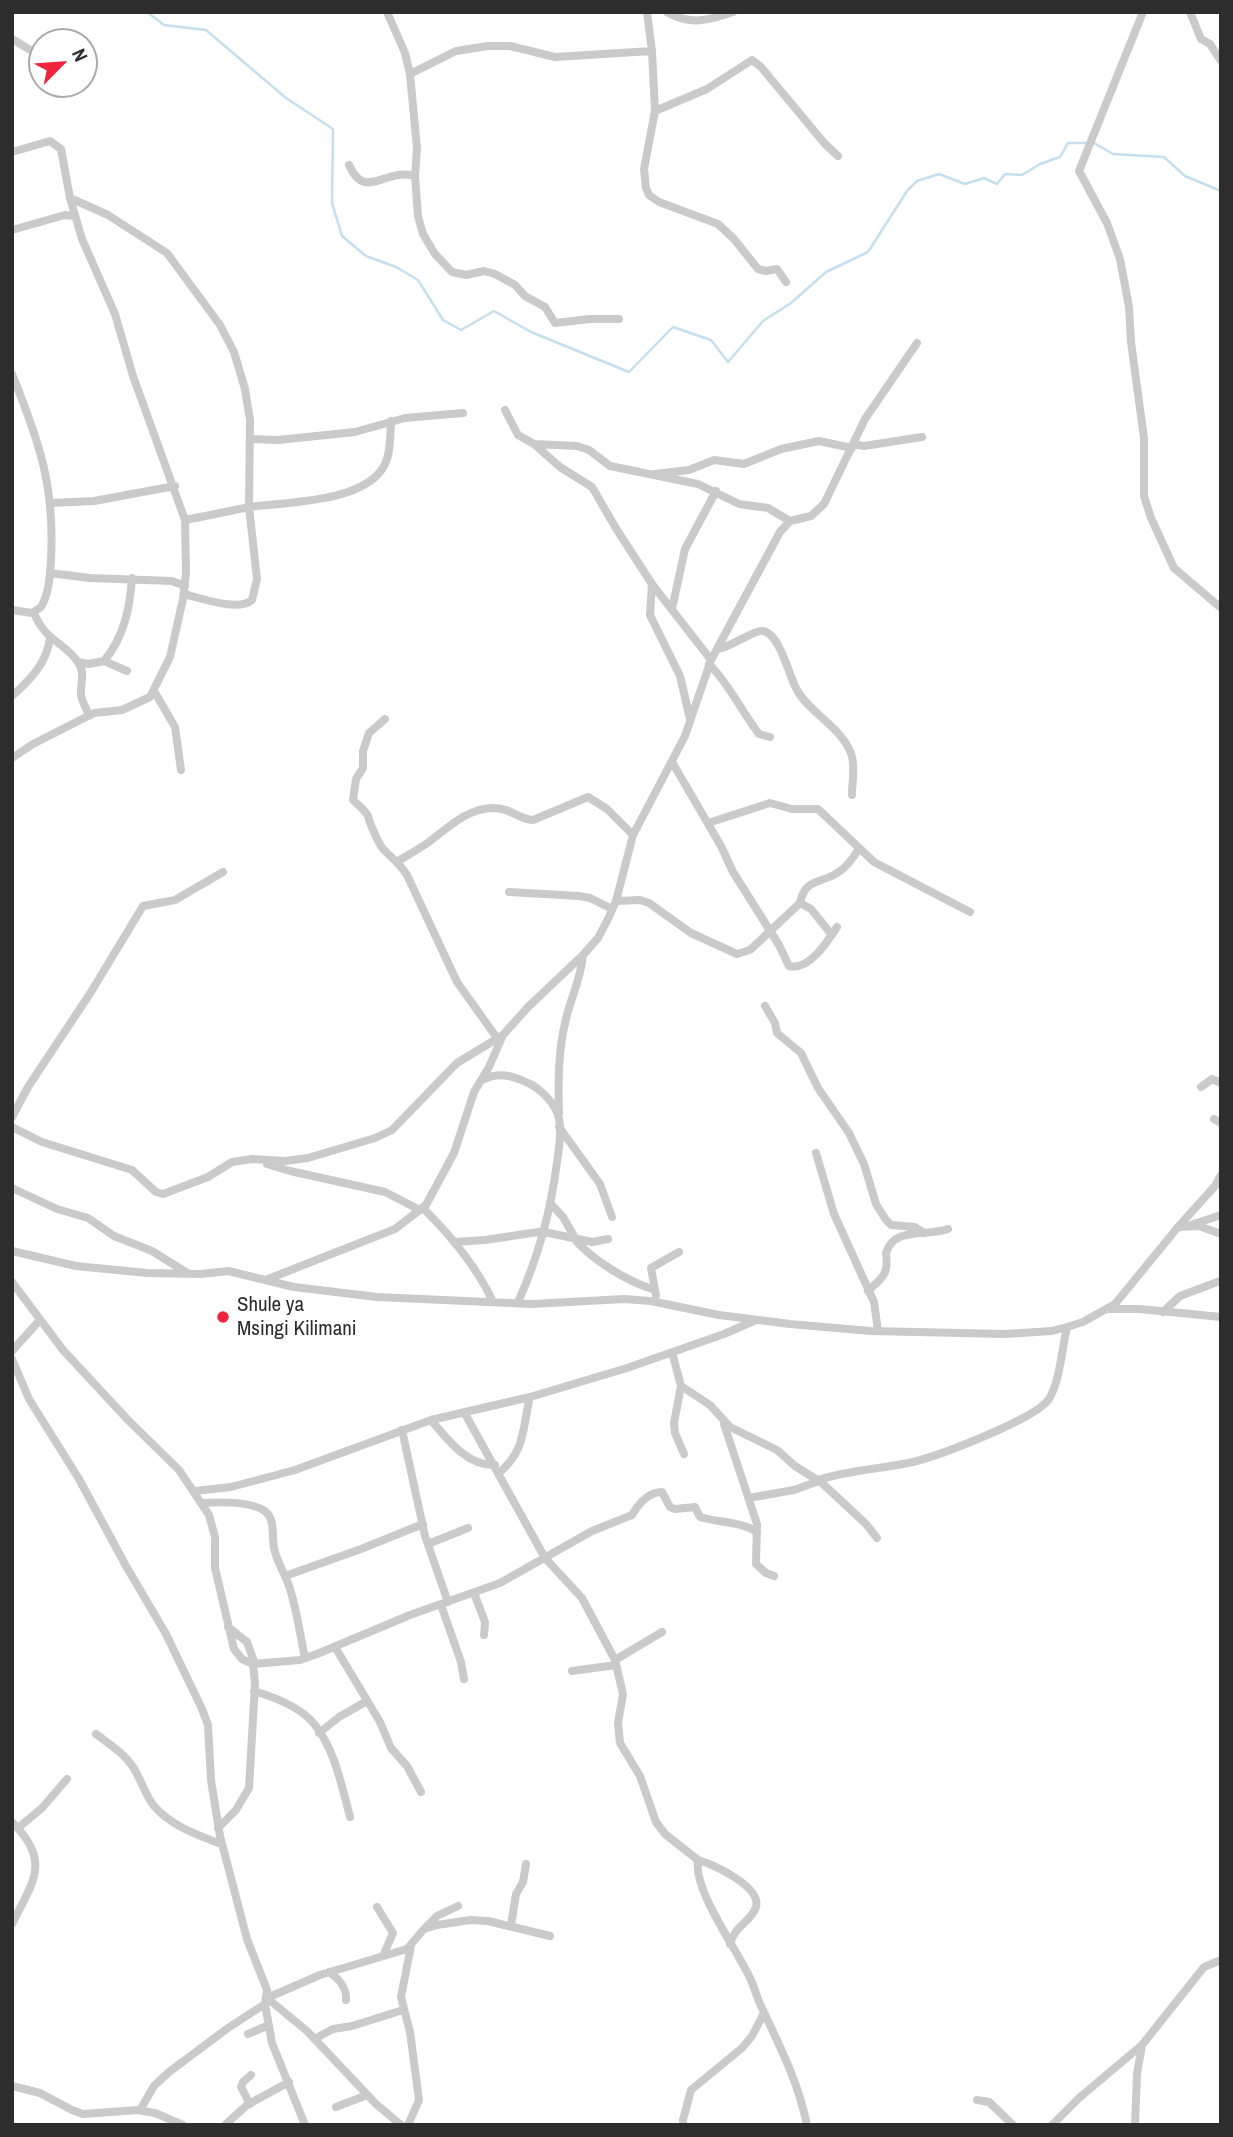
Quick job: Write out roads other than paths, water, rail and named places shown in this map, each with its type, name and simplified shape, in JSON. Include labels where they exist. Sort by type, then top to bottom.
[{"type":"street","points":[[387,12],[405,53],[410,74],[417,148],[415,176],[419,226],[435,254],[452,272],[466,275],[484,271],[515,285],[525,296],[545,307],[555,323],[590,318],[619,319]]},
{"type":"street","points":[[647,12],[655,111],[644,169],[644,180],[649,194],[659,202],[718,224],[758,269],[777,269],[786,282]]},
{"type":"street","points":[[667,12],[682,19],[701,22],[733,12]]},
{"type":"street","points":[[1143,12],[1079,170],[1107,223],[1120,260],[1129,307],[1130,342],[1144,438],[1144,496],[1150,518],[1174,568],[1221,608]]},
{"type":"street","points":[[1190,12],[1201,38],[1210,44],[1221,61]]},
{"type":"street","points":[[12,39],[28,49]]},
{"type":"street","points":[[410,74],[456,51],[488,46],[510,46],[555,57],[652,51]]},
{"type":"street","points":[[655,111],[707,89],[752,60],[838,156]]},
{"type":"street","points":[[12,152],[50,141],[57,144],[64,156],[70,198],[82,239],[115,314],[137,388],[175,486],[185,520],[187,543],[184,590],[170,657],[154,691],[142,702],[125,709],[102,711],[89,716],[33,744],[12,758]]},
{"type":"street","points":[[349,165],[359,180],[373,184],[398,175],[415,176]]},
{"type":"street","points":[[50,573],[90,578],[172,581],[184,590],[233,605],[248,604],[253,600],[257,579],[249,507],[248,407],[234,352],[220,325],[167,253],[108,215],[70,198]]},
{"type":"street","points":[[12,230],[65,215],[75,216]]},
{"type":"street","points":[[12,1127],[42,1142],[132,1170],[161,1194],[205,1178],[228,1163],[252,1159],[285,1161],[308,1158],[375,1138],[392,1130],[457,1063],[500,1036],[598,938],[614,905],[633,835],[672,762],[716,649],[780,532],[790,521],[811,516],[820,509],[877,398],[917,343]]},
{"type":"street","points":[[12,374],[16,393],[42,453],[51,503],[50,573],[44,603],[34,613]]},
{"type":"street","points":[[505,410],[518,435],[592,487],[652,584],[730,687],[739,706],[759,734],[770,737]]},
{"type":"street","points":[[250,439],[278,440],[355,432],[405,418],[463,413]]},
{"type":"street","points":[[185,520],[249,507],[333,498],[367,482],[385,465],[391,421]]},
{"type":"street","points":[[652,475],[689,470],[714,460],[744,464],[781,449],[819,441],[864,446],[922,437]]},
{"type":"street","points":[[534,444],[577,446],[589,450],[610,466],[698,484],[739,504],[768,508],[790,521]]},
{"type":"street","points":[[51,503],[94,501],[175,486]]},
{"type":"street","points":[[672,609],[685,549],[716,491]]},
{"type":"street","points":[[104,661],[125,623],[132,578]]},
{"type":"street","points":[[652,584],[650,615],[680,676],[690,720]]},
{"type":"street","points":[[12,611],[34,613]]},
{"type":"street","points":[[34,613],[40,627],[78,662],[83,672],[82,698],[89,716]]},
{"type":"street","points":[[716,649],[730,646],[759,631],[771,637],[779,646],[802,699],[816,710],[849,748],[852,757],[852,795]]},
{"type":"street","points":[[12,696],[46,658],[50,638]]},
{"type":"street","points":[[78,662],[89,664],[104,661],[127,671]]},
{"type":"street","points":[[154,691],[175,727],[181,770]]},
{"type":"street","points":[[384,719],[369,733],[363,751],[363,768],[356,779],[352,795],[367,814],[368,824],[378,836],[384,850],[398,861],[407,874],[457,982],[500,1036]]},
{"type":"street","points":[[672,762],[733,872],[771,932],[785,962],[795,967],[814,956],[835,931],[811,909],[800,903]]},
{"type":"street","points":[[398,861],[471,812],[489,808],[503,809],[513,811],[525,820],[533,820],[588,797],[607,809],[633,835]]},
{"type":"street","points":[[708,823],[771,803],[792,809],[818,809],[859,848],[886,869],[970,912]]},
{"type":"street","points":[[509,892],[579,896],[614,905],[640,900],[649,903],[691,933],[737,954],[750,950],[771,932],[800,903],[802,895],[812,882],[838,873],[859,848]]},
{"type":"street","points":[[12,1117],[28,1087],[91,992],[143,906],[175,900],[223,872]]},
{"type":"street","points":[[518,1302],[544,1232],[550,1203],[559,1144],[561,1047],[567,1013],[579,981],[583,955]]},
{"type":"street","points":[[765,1006],[774,1019],[777,1033],[801,1053],[831,1109],[849,1133],[864,1164],[876,1204],[886,1220],[891,1225],[915,1227],[924,1233]]},
{"type":"street","points":[[268,1279],[396,1230],[421,1209],[439,1185],[454,1153],[470,1103],[489,1067],[500,1036]]},
{"type":"street","points":[[479,1082],[491,1076],[505,1074],[518,1078],[544,1093],[559,1116]]},
{"type":"street","points":[[1201,1087],[1212,1079],[1221,1083]]},
{"type":"street","points":[[559,1127],[600,1184],[612,1217]]},
{"type":"street","points":[[816,1153],[834,1214],[874,1302],[878,1331]]},
{"type":"street","points":[[252,1159],[283,1170],[385,1192],[421,1209],[454,1242],[479,1273],[492,1300]]},
{"type":"street","points":[[12,1251],[76,1266],[147,1273],[189,1274],[228,1270],[293,1287],[377,1297],[492,1300],[532,1304],[624,1299],[657,1302],[756,1320],[878,1331],[1005,1334],[1052,1331],[1083,1322],[1107,1310],[1215,1186],[1221,1175]]},
{"type":"street","points":[[12,1188],[57,1209],[88,1218],[105,1231],[152,1251],[189,1274]]},
{"type":"street","points":[[550,1203],[574,1237],[597,1260],[655,1290]]},
{"type":"street","points":[[1178,1227],[1221,1215]]},
{"type":"street","points":[[1191,1225],[1221,1234]]},
{"type":"street","points":[[869,1291],[886,1272],[886,1253],[890,1243],[906,1234],[934,1233],[948,1229]]},
{"type":"street","points":[[454,1242],[544,1232],[592,1242],[608,1239]]},
{"type":"street","points":[[657,1302],[650,1268],[679,1252]]},
{"type":"street","points":[[1163,1312],[1180,1296],[1220,1280]]},
{"type":"street","points":[[12,1282],[39,1321],[128,1420],[178,1469],[195,1491],[209,1514],[215,1537],[215,1568],[237,1654],[254,1664],[305,1658],[500,1583],[592,1531],[632,1515],[637,1504],[658,1491],[662,1492],[670,1507],[695,1507],[700,1517],[726,1524],[744,1524],[757,1532]]},
{"type":"street","points":[[1107,1310],[1221,1317]]},
{"type":"street","points":[[195,1491],[231,1487],[295,1470],[431,1420],[530,1397],[672,1352],[756,1320]]},
{"type":"street","points":[[12,1351],[39,1321]]},
{"type":"street","points":[[749,1498],[793,1490],[818,1480],[918,1461],[994,1433],[1041,1408],[1049,1399],[1056,1383],[1067,1327]]},
{"type":"street","points":[[672,1352],[681,1386],[674,1423],[678,1443],[684,1454]]},
{"type":"street","points":[[12,1359],[29,1399],[79,1479],[166,1634],[202,1709],[209,1732],[211,1780],[221,1844],[247,1939],[264,1979],[272,2043],[305,2125]]},
{"type":"street","points":[[681,1386],[710,1405],[723,1421],[739,1432],[777,1450],[794,1466],[818,1480],[866,1524],[877,1538]]},
{"type":"street","points":[[431,1420],[470,1459],[497,1469],[516,1457],[522,1445],[530,1397]]},
{"type":"street","points":[[464,1412],[545,1558],[582,1598],[616,1662],[623,1694],[618,1723],[620,1743],[640,1776],[656,1822],[665,1834],[698,1860],[723,1870],[742,1883],[756,1898],[757,1904],[753,1913],[737,1928],[730,1944]]},
{"type":"street","points":[[723,1421],[757,1524],[756,1564],[774,1576]]},
{"type":"street","points":[[402,1430],[423,1524],[464,1679]]},
{"type":"street","points":[[202,1503],[242,1504],[268,1513],[272,1523],[274,1549],[295,1605],[305,1658]]},
{"type":"street","points":[[285,1576],[423,1524]]},
{"type":"street","points":[[428,1544],[468,1528]]},
{"type":"street","points":[[474,1592],[485,1622],[484,1635]]},
{"type":"street","points":[[218,1828],[236,1810],[249,1788],[254,1691],[254,1664],[247,1642],[228,1627]]},
{"type":"street","points":[[572,1671],[616,1662],[662,1632]]},
{"type":"street","points":[[335,1647],[380,1722],[391,1748],[407,1766],[421,1792]]},
{"type":"street","points":[[254,1691],[296,1710],[316,1725],[332,1760],[350,1816]]},
{"type":"street","points":[[320,1733],[339,1717],[367,1701]]},
{"type":"street","points":[[96,1734],[127,1758],[135,1768],[153,1805],[164,1816],[192,1833],[221,1844]]},
{"type":"street","points":[[12,1924],[27,1896],[36,1871],[34,1851],[15,1825],[42,1808],[67,1779]]},
{"type":"street","points":[[698,1860],[698,1877],[730,1944],[750,1978],[785,2054],[797,2085],[807,2125]]},
{"type":"street","points":[[511,1925],[516,1894],[523,1882],[526,1864]]},
{"type":"street","points":[[408,2125],[419,2100],[410,2032],[403,2010],[403,1985],[411,1946],[437,1916],[458,1906]]},
{"type":"street","points":[[377,1907],[393,1933],[383,1956]]},
{"type":"street","points":[[424,1930],[446,1923],[470,1920],[511,1925],[550,1936]]},
{"type":"street","points":[[140,2110],[154,2087],[169,2072],[266,2001],[329,1972],[411,1946]]},
{"type":"street","points":[[1052,2125],[1079,2098],[1142,2045],[1205,1967],[1221,1960]]},
{"type":"street","points":[[329,1972],[343,1986],[346,2000]]},
{"type":"street","points":[[266,2001],[314,2039],[367,2095],[401,2125]]},
{"type":"street","points":[[314,2039],[333,2029],[403,2010]]},
{"type":"street","points":[[683,2125],[691,2090],[741,2048],[752,2036],[764,2012]]},
{"type":"street","points":[[248,2034],[269,2025]]},
{"type":"street","points":[[1135,2125],[1137,2074],[1142,2045]]},
{"type":"street","points":[[250,2104],[241,2087],[251,2075]]},
{"type":"street","points":[[225,2125],[250,2104],[289,2082]]},
{"type":"street","points":[[12,2086],[40,2093],[83,2114],[140,2110],[155,2113],[183,2125]]},
{"type":"street","points":[[335,2107],[367,2095]]},
{"type":"street","points":[[977,2100],[989,2102],[1013,2125]]},
{"type":"waterway","points":[[147,12],[164,25],[206,30],[286,98],[333,129],[332,203],[342,236],[366,256],[396,267],[418,280],[443,320],[461,330],[494,311],[531,332],[629,372],[673,327],[711,340],[728,362],[763,321],[791,303],[826,272],[868,252],[907,191],[917,181],[939,174],[965,184],[984,178],[997,184],[1005,174],[1022,175],[1040,164],[1060,157],[1068,143],[1088,143]]},
{"type":"waterway","points":[[1094,143],[1113,154],[1164,157],[1185,176],[1221,191]]},
{"type":"place","name":"Shule ya Msingi Kilimani","points":[[223,1317]]}]
